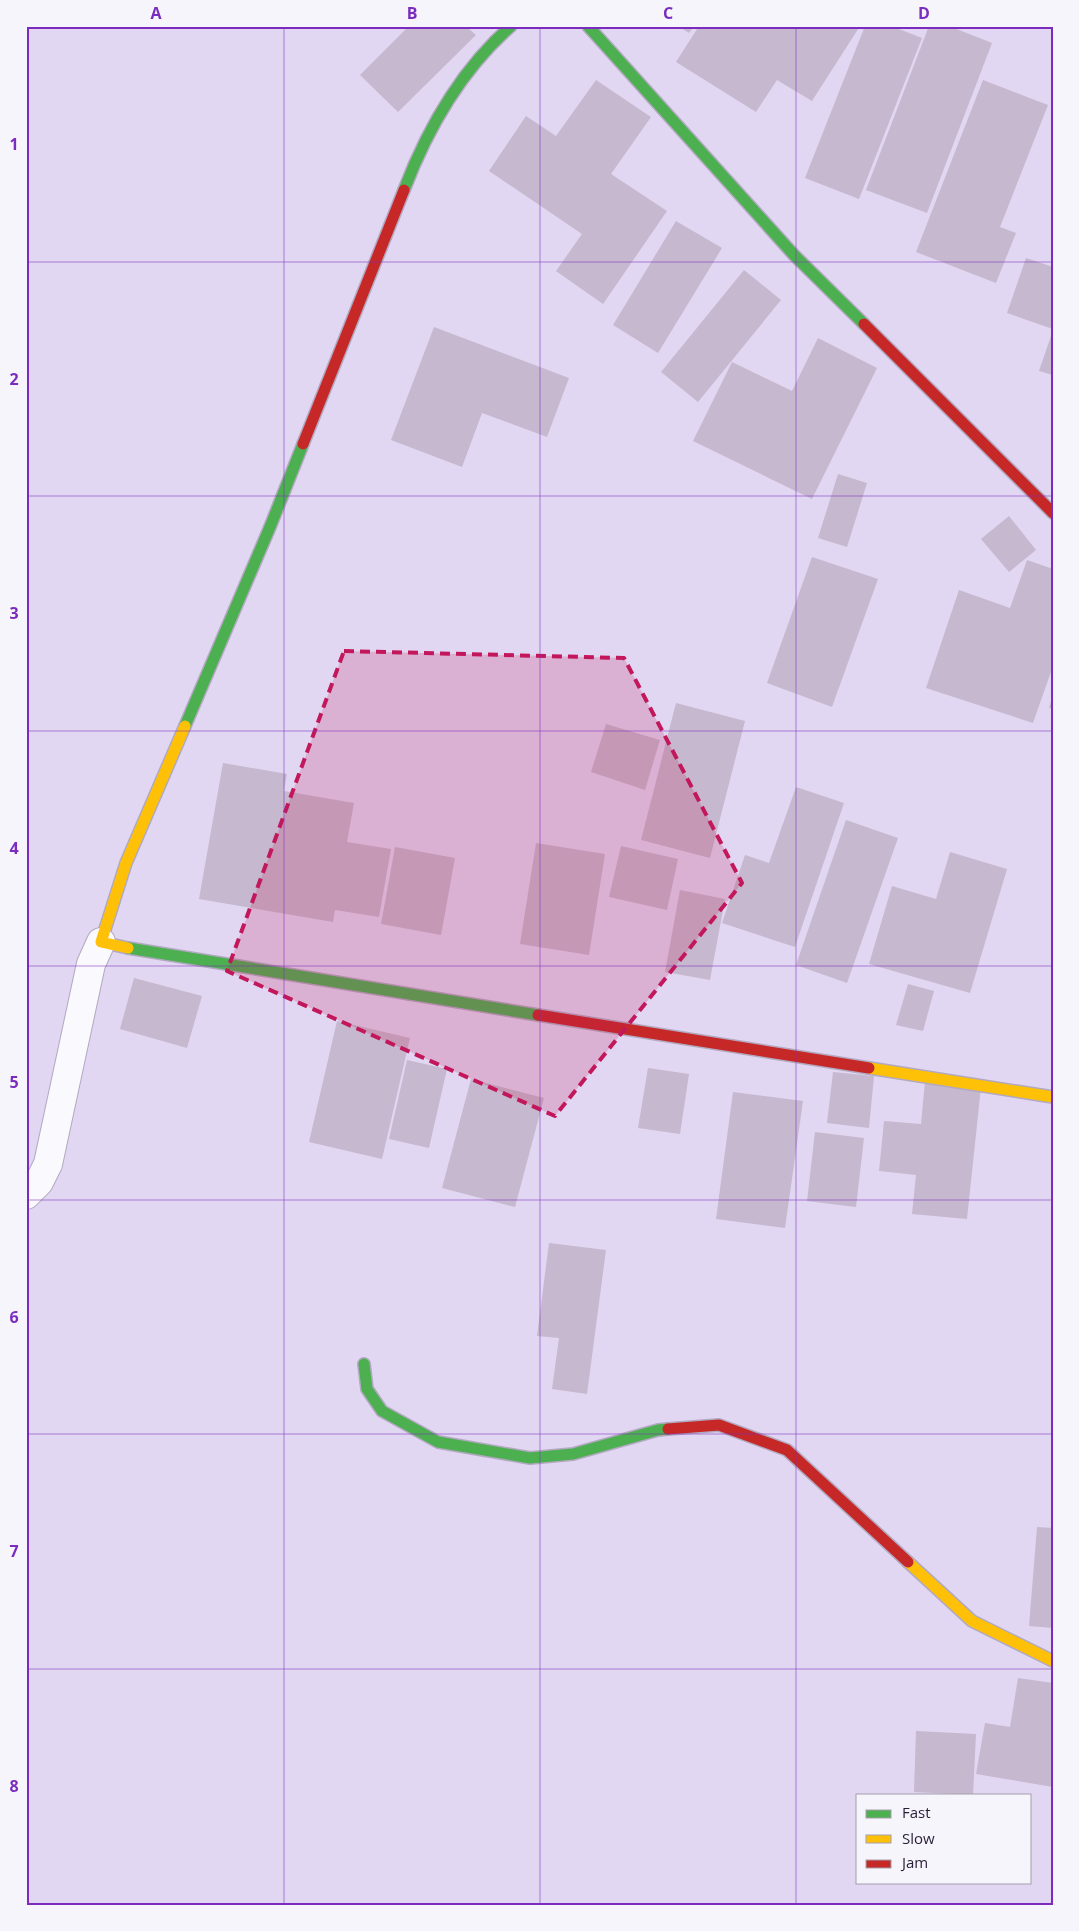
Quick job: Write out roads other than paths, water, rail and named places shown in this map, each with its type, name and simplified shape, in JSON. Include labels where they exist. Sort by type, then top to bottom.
[{"type":"street","points":[[26,1195],[39,1182],[48,1164],[90,964],[101,942],[126,863],[270,527],[418,154],[453,94],[496,39],[511,26]]},
{"type":"street","points":[[588,26],[794,254],[1053,514]]},
{"type":"street","points":[[101,942],[153,953],[1053,1097]]},
{"type":"street","points":[[364,1364],[367,1389],[382,1411],[438,1442],[530,1458],[573,1454],[658,1430],[719,1425],[787,1450],[972,1621],[1053,1661]]}]
